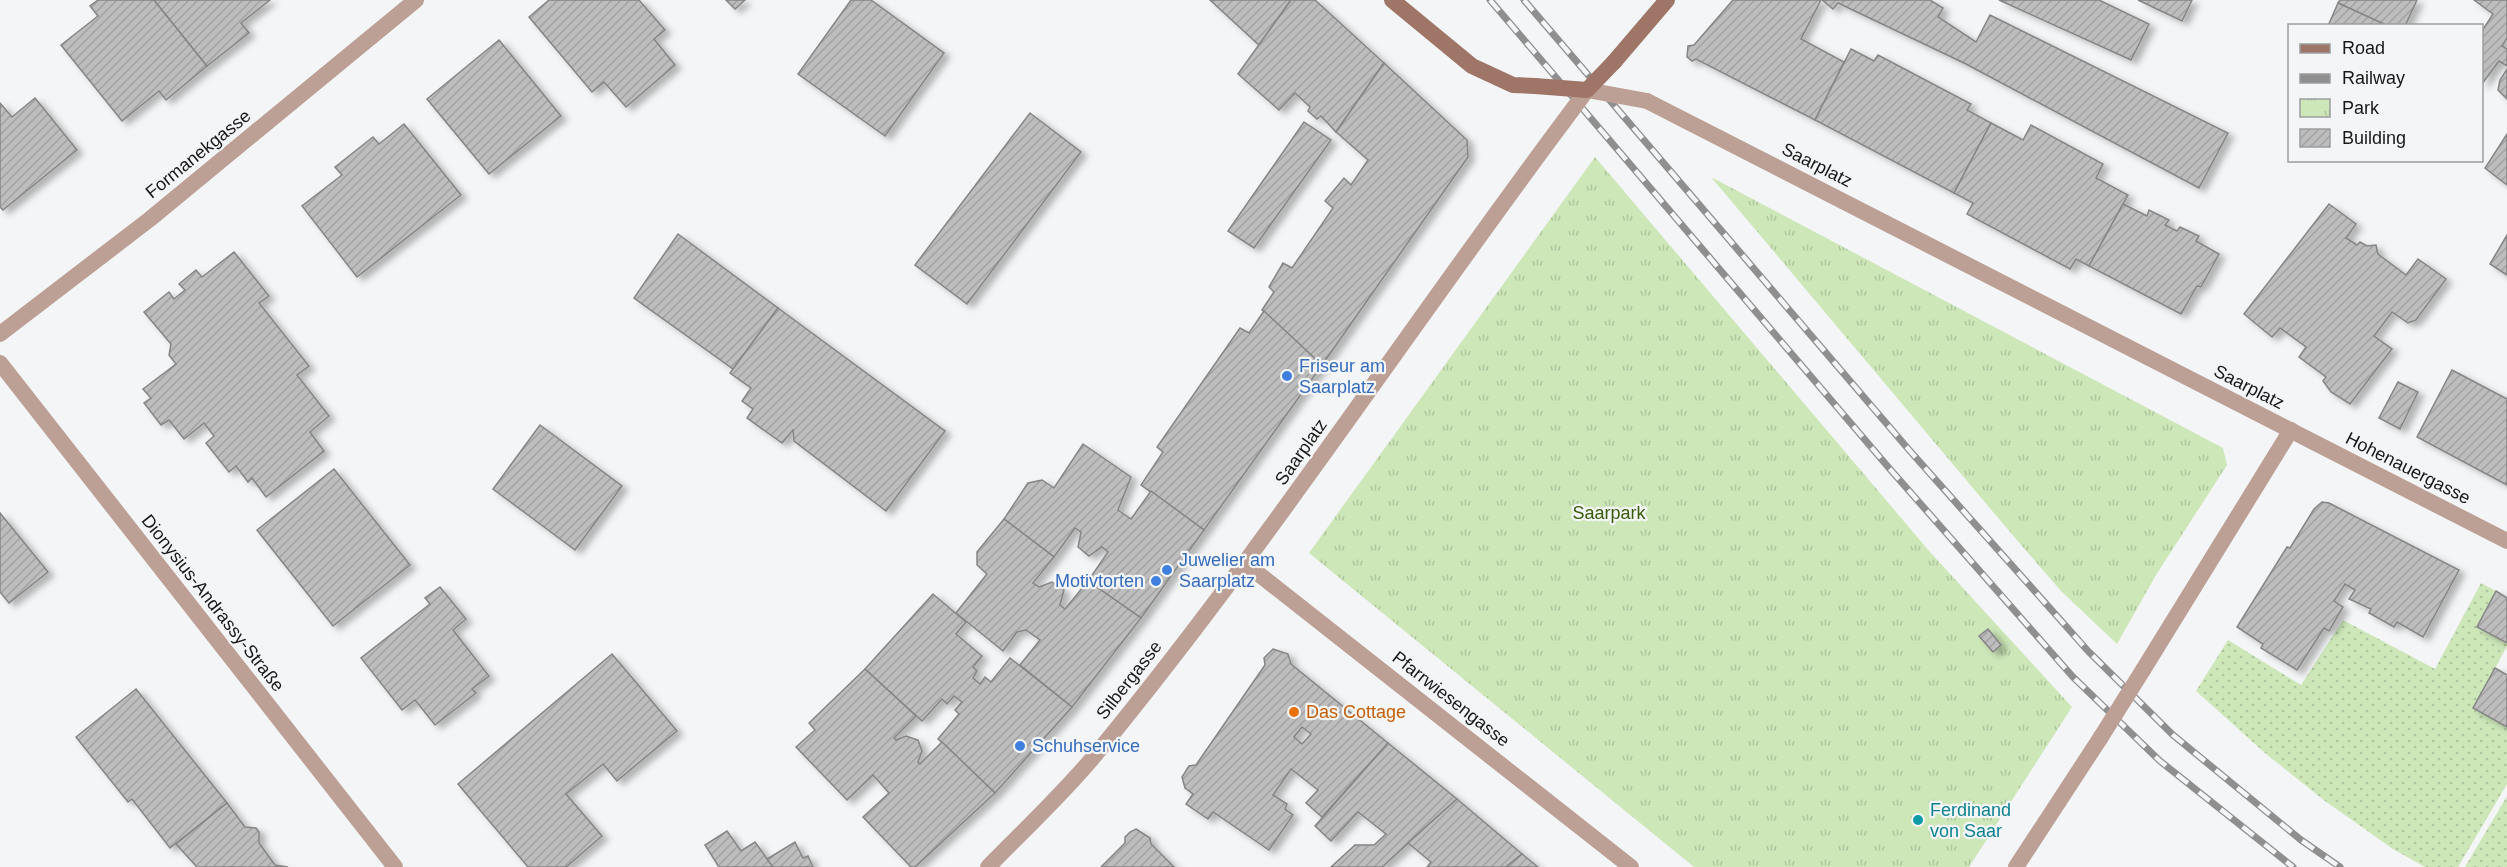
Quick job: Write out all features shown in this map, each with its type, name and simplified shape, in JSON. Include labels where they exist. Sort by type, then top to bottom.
[{"type":"main road","points":[[1392,0],[1472,66],[1513,85],[1587,90],[1667,0]]},
{"type":"street","name":"Formanekgasse","points":[[0,334],[150,219],[416,0]]},
{"type":"street","name":"Saarplatz","points":[[1246,564],[1423,313],[1587,90],[1647,101],[2291,430],[2101,737],[2016,867]]},
{"type":"street","name":"Dionysius-Andrassy-Straße","points":[[0,363],[395,867]]},
{"type":"street","name":"Hohenauergasse","points":[[2291,430],[2507,541]]},
{"type":"street","name":"Silbergasse","points":[[988,867],[1094,756],[1246,564]]},
{"type":"street","name":"Pfarrwiesengasse","points":[[1246,564],[1631,867]]},
{"type":"green space","name":"Saarpark","points":[[1595,157],[1930,552],[2072,707],[1969,867],[1694,867],[1309,553]]},
{"type":"green space","points":[[1711,177],[2223,448],[2227,465],[2156,575],[2117,644],[2061,591]]},
{"type":"green space","points":[[2481,583],[2496,591],[2477,626],[2507,643],[2507,646],[2474,708],[2507,727],[2507,784],[2458,867],[2425,867],[2393,849],[2325,801],[2265,753],[2196,691],[2228,640],[2301,685],[2343,620],[2435,669]]},
{"type":"green space","points":[[2507,796],[2507,867],[2465,867]]},
{"type":"building","points":[[98,0],[154,0],[207,66],[166,100],[159,91],[122,121],[61,45],[98,16],[90,6]]},
{"type":"building","points":[[154,0],[270,0],[241,23],[249,33],[207,66]]},
{"type":"building","points":[[549,0],[639,0],[665,30],[654,39],[675,65],[626,107],[604,82],[592,92],[529,17]]},
{"type":"building","points":[[726,0],[745,0],[735,9]]},
{"type":"building","points":[[851,0],[871,0],[944,53],[885,136],[798,74]]},
{"type":"building","points":[[1210,0],[1291,0],[1259,45]]},
{"type":"building","points":[[1291,0],[1315,0],[1384,63],[1336,132],[1321,116],[1317,119],[1308,111],[1310,107],[1295,93],[1279,110],[1238,74]]},
{"type":"building","points":[[1733,0],[1821,0],[1801,39],[1844,62],[1815,120],[1696,59],[1692,61],[1687,57],[1688,46],[1694,45]]},
{"type":"building","points":[[1822,0],[1930,0],[1943,8],[1938,17],[1976,42],[1990,15],[2228,133],[2199,188],[1964,63],[1838,3],[1833,9]]},
{"type":"building","points":[[1999,0],[2099,0],[2149,24],[2131,60]]},
{"type":"building","points":[[2138,0],[2192,0],[2182,21]]},
{"type":"building","points":[[2340,0],[2417,0],[2406,24],[2384,24],[2338,3]]},
{"type":"building","points":[[2474,0],[2507,0],[2507,38],[2502,46],[2507,49],[2507,66],[2499,61],[2483,83],[2483,29],[2493,14]]},
{"type":"building","points":[[2338,3],[2384,24],[2329,24]]},
{"type":"building","points":[[499,40],[561,116],[489,174],[427,99]]},
{"type":"building","points":[[1851,49],[1874,61],[1878,55],[1971,104],[1967,110],[1991,123],[1954,193],[1815,120]]},
{"type":"building","points":[[1384,63],[1467,140],[1468,157],[1322,365],[1262,310],[1274,292],[1269,287],[1283,263],[1292,268],[1333,208],[1325,201],[1344,178],[1351,185],[1368,160],[1336,132]]},
{"type":"building","points":[[2507,69],[2507,99],[2498,90],[2500,80]]},
{"type":"building","points":[[35,98],[77,150],[3,210],[0,207],[0,103],[12,117]]},
{"type":"building","points":[[1030,113],[1081,152],[967,304],[915,265]]},
{"type":"building","points":[[1304,122],[1331,140],[1254,248],[1228,231]]},
{"type":"building","points":[[1991,123],[2023,140],[2031,125],[2103,164],[2096,178],[2128,195],[2089,266],[2076,259],[2070,269],[1967,214],[1973,203],[1954,193]]},
{"type":"building","points":[[404,124],[461,195],[357,277],[302,206],[342,175],[335,167],[373,137],[379,144]]},
{"type":"building","points":[[2507,134],[2507,185],[2485,168]]},
{"type":"building","points":[[2123,204],[2147,216],[2149,210],[2169,220],[2165,225],[2177,231],[2180,227],[2199,236],[2196,241],[2219,254],[2201,287],[2197,286],[2181,314],[2089,266]]},
{"type":"building","points":[[2329,204],[2356,224],[2346,238],[2357,245],[2360,242],[2367,246],[2376,245],[2378,254],[2406,275],[2418,259],[2446,279],[2416,320],[2408,323],[2392,312],[2374,336],[2392,349],[2350,404],[2331,392],[2323,381],[2326,377],[2299,357],[2306,347],[2280,328],[2272,337],[2244,314]]},
{"type":"building","points":[[678,234],[778,308],[733,369],[634,298]]},
{"type":"building","points":[[2507,235],[2507,275],[2490,264]]},
{"type":"building","points":[[234,252],[269,296],[259,303],[309,366],[297,375],[329,416],[310,432],[324,451],[266,497],[252,478],[248,482],[236,466],[229,472],[206,443],[214,436],[204,423],[184,439],[169,420],[161,425],[144,403],[151,398],[143,389],[176,364],[169,355],[171,344],[144,312],[169,292],[174,299],[185,290],[179,284],[196,270],[202,277]]},
{"type":"building","points":[[778,308],[945,431],[886,511],[794,441],[793,430],[782,443],[747,418],[753,409],[742,401],[751,388],[730,373]]},
{"type":"building","points":[[1264,311],[1322,365],[1204,530],[1141,485],[1163,452],[1157,447],[1240,328],[1249,333]]},
{"type":"building","points":[[2452,370],[2507,399],[2507,485],[2417,437]]},
{"type":"building","points":[[2398,382],[2418,392],[2400,429],[2379,418]]},
{"type":"building","points":[[540,425],[622,486],[575,550],[493,489]]},
{"type":"building","points":[[1083,444],[1131,477],[1118,510],[1131,519],[1151,491],[1204,530],[1141,618],[1088,581],[1108,552],[1102,547],[1089,556],[1078,547],[1081,532],[1075,528],[1054,557],[1004,519],[1028,483],[1042,480],[1054,488]]},
{"type":"building","points":[[334,469],[410,565],[333,626],[257,530]]},
{"type":"building","points":[[2322,502],[2329,503],[2459,570],[2423,637],[2397,622],[2394,627],[2369,613],[2371,609],[2349,599],[2355,590],[2345,584],[2334,601],[2343,607],[2329,631],[2324,628],[2297,670],[2261,648],[2263,644],[2237,627],[2287,547],[2290,548],[2314,509]]},
{"type":"building","points":[[0,513],[48,572],[9,603],[0,592]]},
{"type":"building","points":[[1004,519],[1054,557],[1033,583],[1039,587],[1052,582],[1064,590],[1060,605],[1065,609],[1088,581],[1141,618],[1072,707],[1020,665],[1040,640],[1026,630],[1017,632],[1003,651],[956,613],[987,574],[977,565],[977,552]]},
{"type":"building","points":[[440,587],[466,619],[453,630],[489,676],[472,689],[476,693],[435,725],[415,700],[402,710],[361,658],[430,604],[425,598]]},
{"type":"building","points":[[2496,591],[2507,598],[2507,643],[2477,627]]},
{"type":"building","points":[[933,594],[966,622],[956,634],[982,656],[973,667],[977,671],[973,678],[980,684],[985,677],[991,682],[1010,658],[1072,707],[995,793],[938,739],[959,714],[955,710],[962,702],[954,696],[947,704],[942,699],[922,721],[865,669]]},
{"type":"building","points":[[1988,629],[2001,645],[1993,652],[1979,636]]},
{"type":"building","points":[[1273,649],[1288,654],[1291,664],[1388,743],[1322,817],[1306,803],[1318,790],[1291,769],[1273,795],[1287,804],[1285,809],[1293,815],[1269,850],[1213,812],[1208,819],[1186,804],[1193,794],[1185,788],[1182,777],[1189,766],[1196,765],[1265,665],[1264,658]],"holes":[[[1302,727],[1311,734],[1302,744],[1294,737]]]},
{"type":"building","points":[[612,654],[677,731],[617,781],[603,764],[566,794],[602,836],[566,867],[528,867],[458,784]]},
{"type":"building","points":[[2495,668],[2507,675],[2507,727],[2473,708]]},
{"type":"building","points":[[865,669],[916,716],[894,738],[896,740],[906,736],[918,740],[922,751],[918,762],[920,764],[942,742],[995,793],[915,867],[911,867],[863,817],[889,793],[873,775],[847,800],[796,747],[815,730],[809,723]]},
{"type":"building","points":[[136,689],[227,803],[170,848],[132,799],[128,802],[76,737]]},
{"type":"building","points":[[1388,743],[1457,799],[1382,867],[1331,867],[1355,845],[1374,845],[1386,834],[1358,812],[1331,841],[1315,826]]},
{"type":"building","points":[[1457,799],[1522,854],[1506,867],[1427,867],[1431,862],[1408,843]]},
{"type":"building","points":[[227,803],[245,827],[256,828],[259,832],[259,843],[275,865],[288,867],[197,867],[176,844]]},
{"type":"building","points":[[1136,829],[1150,838],[1151,844],[1174,867],[1101,867],[1125,843],[1125,837]]},
{"type":"building","points":[[727,831],[741,851],[755,842],[773,867],[719,867],[705,845]]},
{"type":"building","points":[[795,842],[803,858],[808,856],[813,867],[773,867],[767,859]]},
{"type":"building","points":[[1522,854],[1538,867],[1506,867]]},
{"type":"railway","points":[[1490,0],[1889,468],[2073,677],[2160,761],[2293,867]]},
{"type":"railway","points":[[1524,0],[1910,451],[2088,651],[2173,735],[2301,840],[2340,867]]},
{"type":"place","name":"Friseur am Saarplatz","points":[[1287,376]]},
{"type":"place","name":"Juwelier am Saarplatz","points":[[1167,570]]},
{"type":"place","name":"Motivtorten","points":[[1156,581]]},
{"type":"place","name":"Das Cottage","points":[[1294,712]]},
{"type":"place","name":"Schuhservice","points":[[1020,746]]},
{"type":"place","name":"Ferdinand von Saar","points":[[1918,820]]}]
